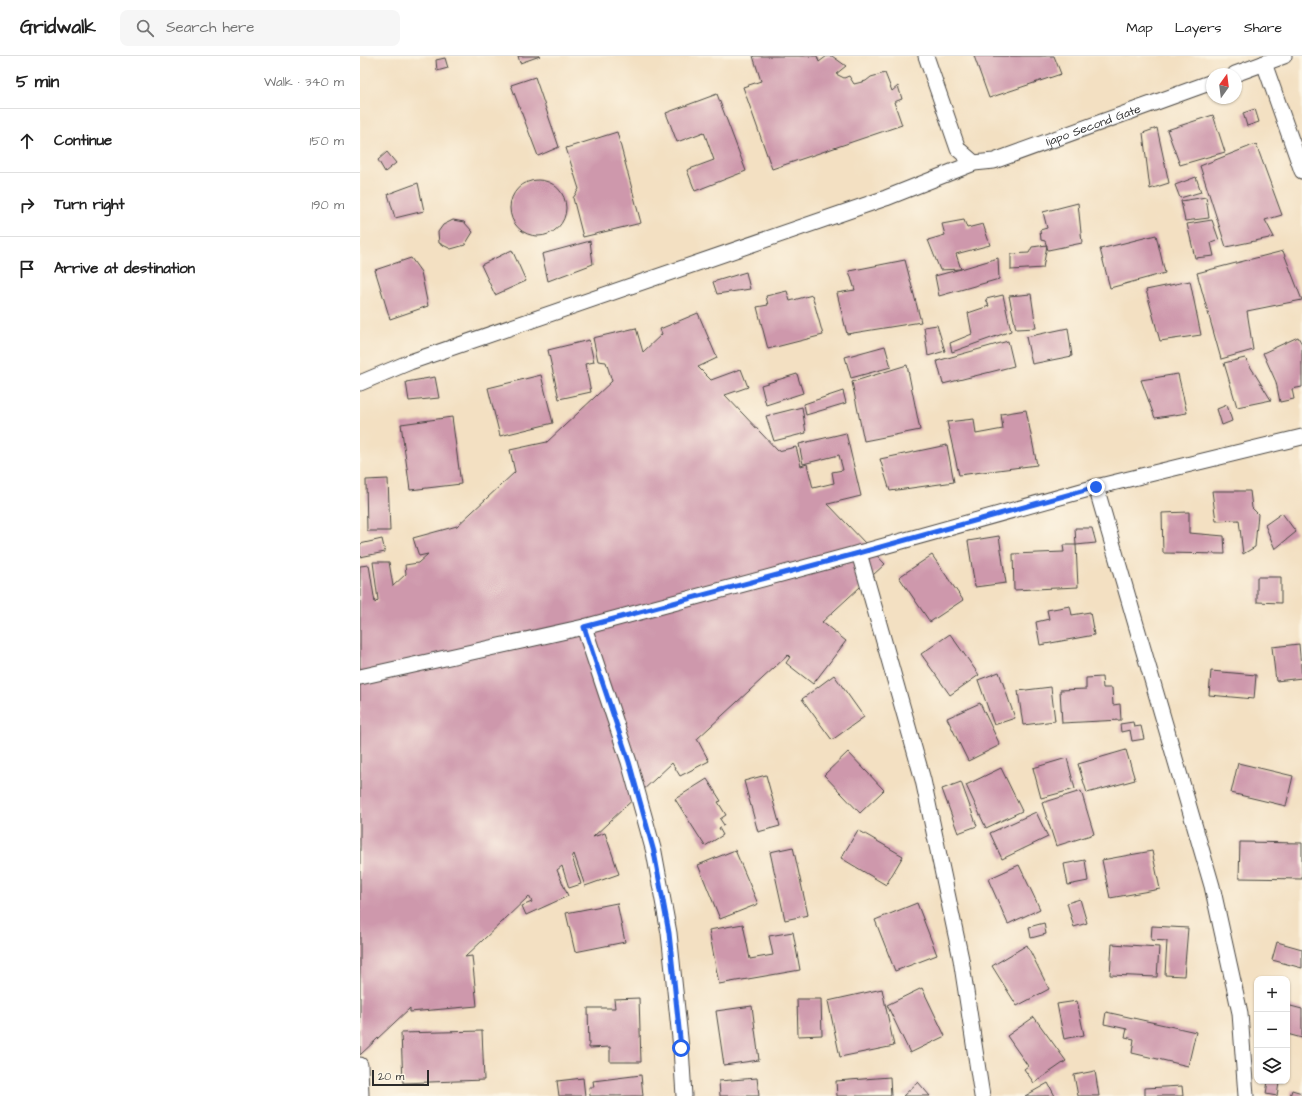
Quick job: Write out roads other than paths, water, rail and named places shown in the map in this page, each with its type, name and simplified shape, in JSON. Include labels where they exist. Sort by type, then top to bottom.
[{"type":"street","points":[[926,56],[958,149],[974,163]]},
{"type":"street","points":[[1242,71],[1284,56]]},
{"type":"street","points":[[1264,63],[1302,171]]},
{"type":"street","name":"Ijapo Second Gate","points":[[360,384],[410,362],[886,198],[974,163],[994,161],[1206,84]]},
{"type":"street","points":[[360,678],[584,627],[1096,487],[1302,437]]},
{"type":"street","points":[[1096,487],[1212,886],[1240,1012],[1246,1096]]},
{"type":"street","points":[[859,553],[923,780],[961,959],[982,1096]]},
{"type":"street","points":[[584,627],[629,762],[654,852],[669,933],[681,1048],[684,1096]]},
{"type":"street","points":[[360,1065],[361,1096]]}]
